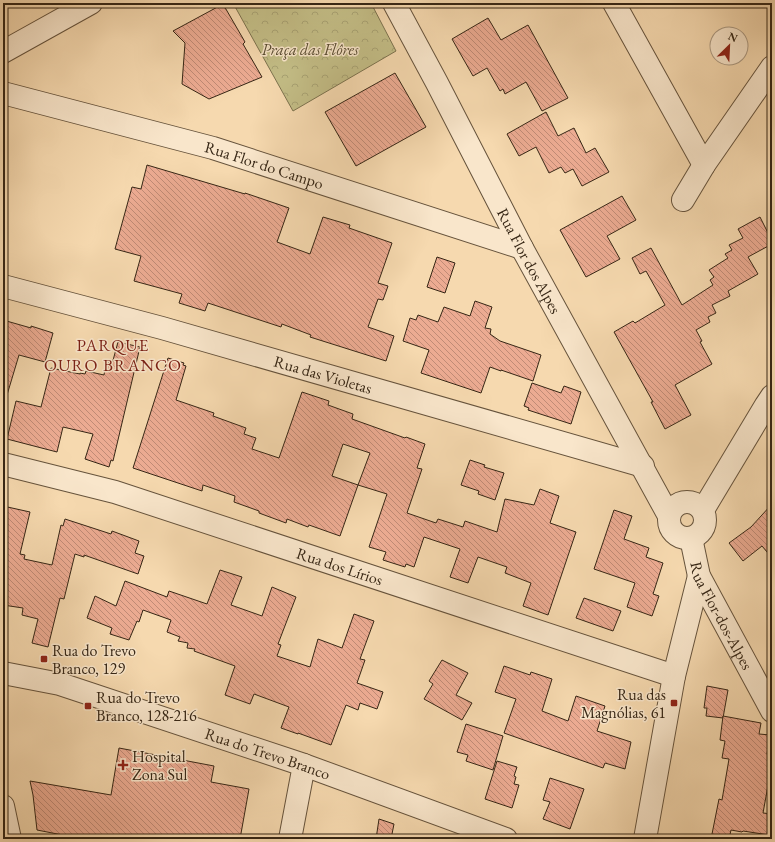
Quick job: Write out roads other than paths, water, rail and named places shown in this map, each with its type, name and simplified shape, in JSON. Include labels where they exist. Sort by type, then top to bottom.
[{"type":"street","points":[[3,52],[91,3]]},
{"type":"street","name":"Rua Flor dos Alpes","points":[[394,3],[522,248],[643,466],[669,516]]},
{"type":"street","points":[[614,3],[704,165]]},
{"type":"street","points":[[683,200],[704,165],[772,67]]},
{"type":"street","name":"Rua Flor do Campo","points":[[3,93],[213,148],[522,248]]},
{"type":"street","name":"Rua das Violetas","points":[[3,286],[162,328],[643,466]]},
{"type":"street","points":[[703,510],[772,396]]},
{"type":"street","name":"Rua dos Lírios","points":[[3,464],[115,492],[674,676]]},
{"type":"street","points":[[681,502],[694,502],[703,510],[706,521],[701,532],[691,538],[685,538],[674,533],[669,522],[669,516],[671,510],[681,502]]},
{"type":"street","name":"Rua Flor-dos-Alpes","points":[[691,538],[699,576],[772,711]]},
{"type":"street","points":[[645,839],[674,676],[699,576]]},
{"type":"street","name":"Rua do Trevo Branco","points":[[3,673],[60,684],[304,764],[476,834],[506,839]]},
{"type":"street","points":[[290,839],[304,764]]},
{"type":"street","points":[[3,806],[10,839]]},
{"type":"place","name":"Rua do Trevo Branco, 129","points":[[44,659]]},
{"type":"place","name":"Rua das Magnólias, 61","points":[[674,703]]},
{"type":"place","name":"Rua do Trevo Branco, 128-216","points":[[88,706]]},
{"type":"place","name":"Hospital Zona Sul","points":[[123,765]]},
{"type":"district","name":"PARQUE OURO BRANCO","points":[[113,355]]},
{"type":"park label","name":"Praça das Flôres","points":[[310,49]]}]
